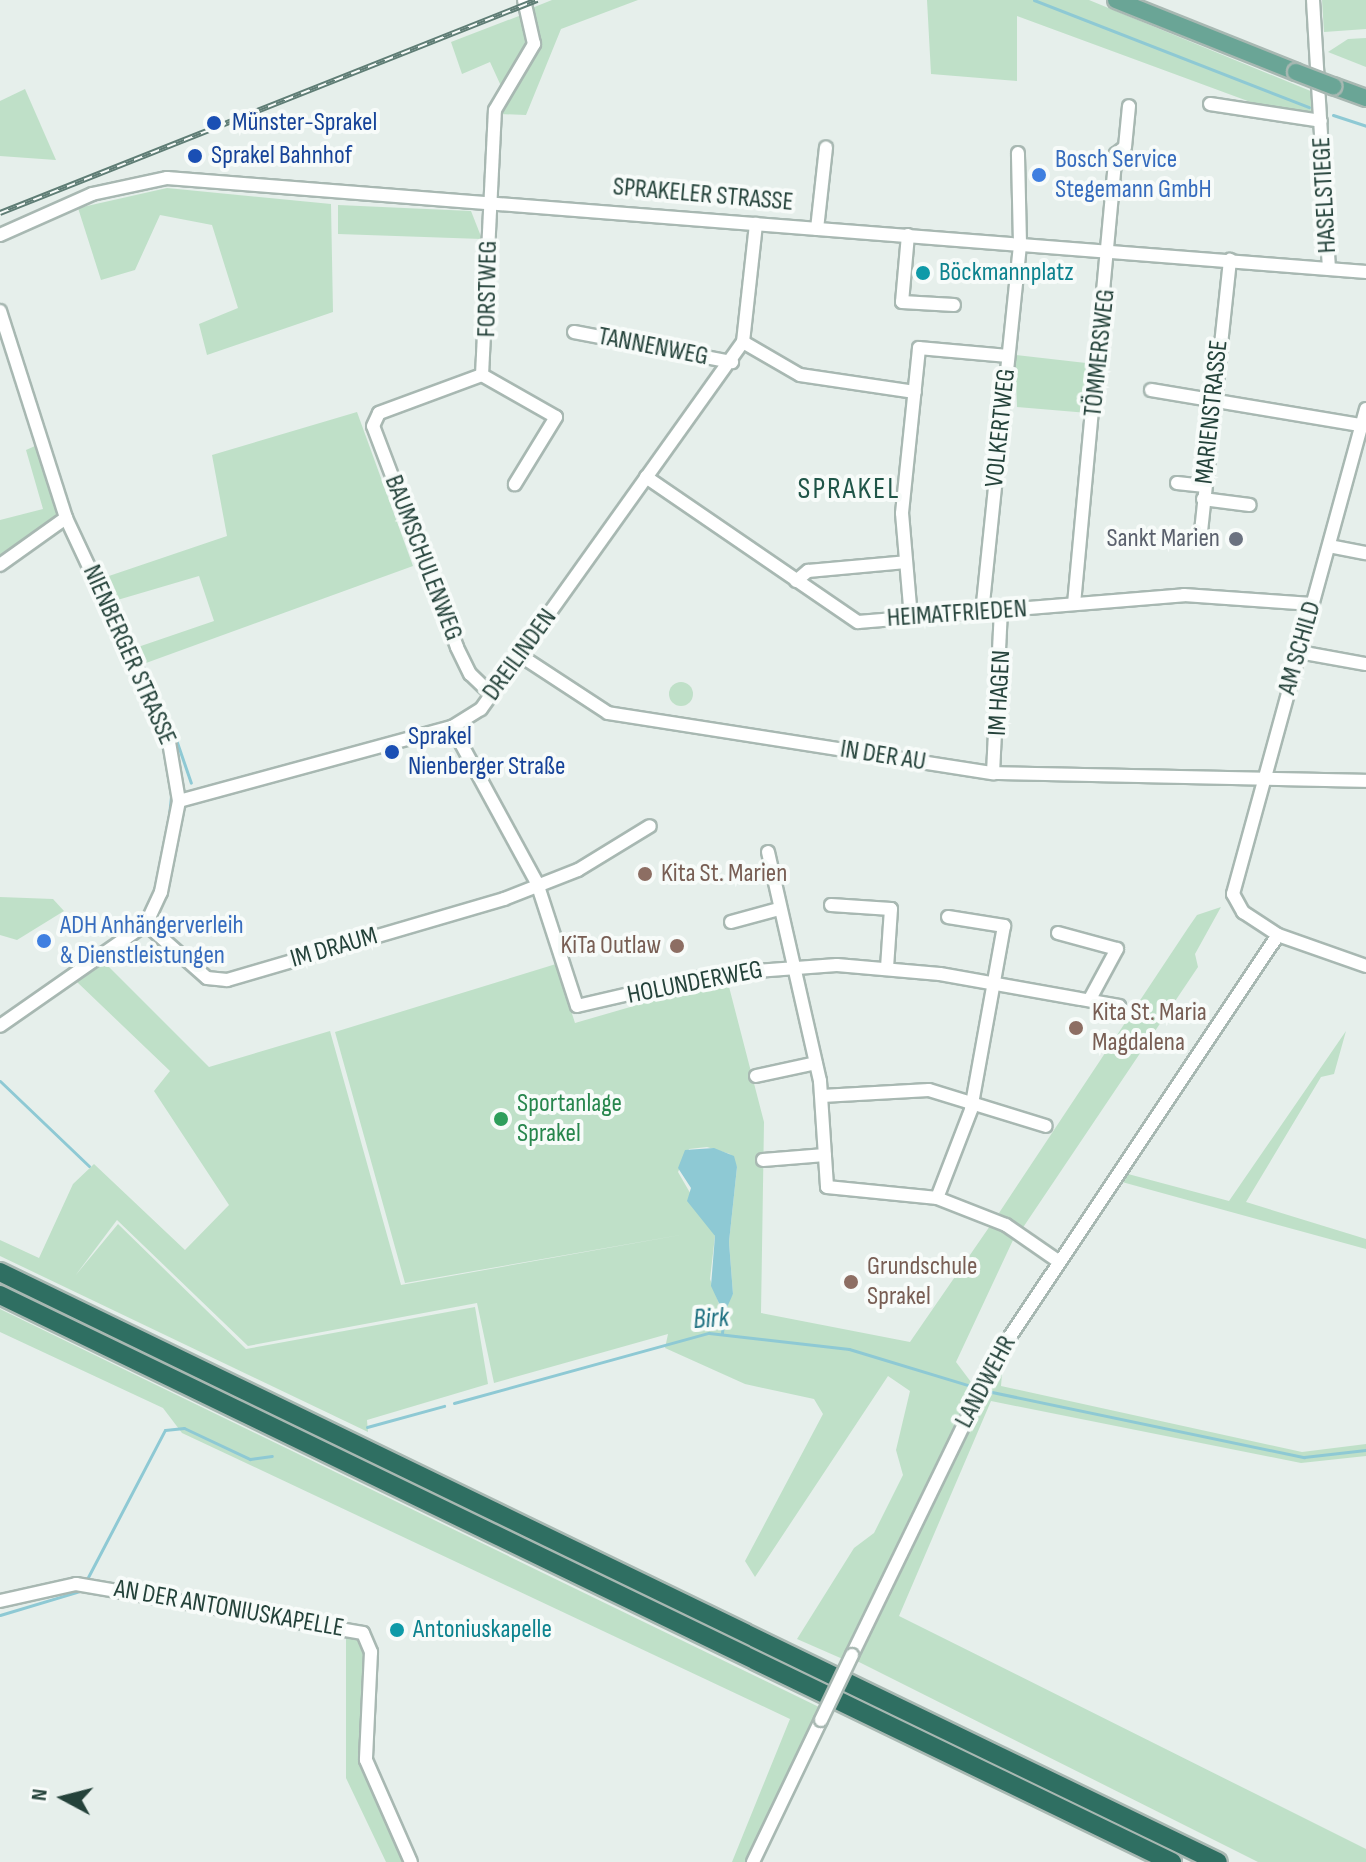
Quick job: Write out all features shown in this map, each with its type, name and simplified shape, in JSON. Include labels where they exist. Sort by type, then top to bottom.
[{"type":"highway","points":[[0,1272],[1218,1862]]},
{"type":"highway","points":[[0,1295],[1172,1862]]},
{"type":"main road","points":[[1116,0],[1363,97]]},
{"type":"street","name":"FORSTWEG","points":[[482,375],[495,110],[534,44],[524,0]]},
{"type":"street","name":"HASELSTIEGE","points":[[1313,0],[1329,269]]},
{"type":"street","name":"HASELSTIEGE","points":[[1210,104],[1321,121]]},
{"type":"street","name":"TÖMMERSWEG","points":[[1074,604],[1111,251],[1116,154],[1125,147],[1129,106]]},
{"type":"street","points":[[817,229],[826,147]]},
{"type":"street","name":"VOLKERTWEG","points":[[982,613],[1020,244],[1018,153]]},
{"type":"street","name":"SPRAKELER STRASSE","points":[[0,235],[41,214],[118,186],[167,178],[1366,272]]},
{"type":"street","name":"DREILINDEN","points":[[179,801],[452,727],[492,695],[646,477],[732,362],[743,342],[756,224]]},
{"type":"street","points":[[908,235],[902,302],[954,305]]},
{"type":"street","name":"MARIENSTRASSE","points":[[1177,539],[1200,541],[1212,398],[1230,260]]},
{"type":"street","name":"NIENBERGER STRASSE","points":[[0,311],[66,518],[168,736],[179,801],[161,892],[146,924]]},
{"type":"street","name":"TANNENWEG","points":[[574,332],[732,362]]},
{"type":"street","points":[[743,342],[784,369],[839,384],[915,392]]},
{"type":"street","points":[[911,618],[902,513],[919,348],[1008,356]]},
{"type":"street","name":"FORSTWEG","points":[[379,413],[482,375],[556,417],[515,484]]},
{"type":"street","points":[[1151,390],[1364,426]]},
{"type":"street","name":"AM SCHILD","points":[[1278,935],[1237,906],[1234,886],[1364,426],[1366,409]]},
{"type":"street","name":"BAUMSCHULENWEG","points":[[379,413],[373,426],[457,647],[470,674],[492,695]]},
{"type":"street","name":"HEIMATFRIEDEN","points":[[646,477],[848,619],[911,618],[1221,595],[1312,604]]},
{"type":"street","points":[[1177,483],[1250,505]]},
{"type":"street","points":[[0,565],[66,518]]},
{"type":"street","points":[[1329,546],[1366,553]]},
{"type":"street","points":[[796,581],[808,571],[906,562]]},
{"type":"street","name":"IM HAGEN","points":[[993,773],[1001,612]]},
{"type":"street","points":[[1299,652],[1366,664]]},
{"type":"street","name":"IN DER AU","points":[[521,656],[608,713],[993,773],[1366,781]]},
{"type":"street","points":[[452,727],[537,883]]},
{"type":"street","name":"IM DRAUM","points":[[146,924],[202,974],[221,981],[482,906],[578,870],[650,826]]},
{"type":"street","name":"HOLUNDERWEG","points":[[768,852],[793,966]]},
{"type":"street","name":"HOLUNDERWEG","points":[[537,883],[573,1002],[597,1001],[716,974],[793,966],[887,967],[1119,1006]]},
{"type":"street","points":[[831,905],[891,909],[887,967]]},
{"type":"street","name":"HOLUNDERWEG","points":[[731,922],[779,909]]},
{"type":"street","points":[[937,1198],[973,1098],[1004,926],[948,917]]},
{"type":"street","points":[[0,1026],[146,924]]},
{"type":"street","points":[[1058,933],[1117,949],[1090,999]]},
{"type":"street","points":[[1278,935],[1366,966]]},
{"type":"street","name":"LANDWEHR","points":[[753,1862],[997,1356],[1278,935]]},
{"type":"street","points":[[793,966],[822,1096],[830,1188],[937,1198],[1006,1225],[1058,1261]]},
{"type":"street","points":[[756,1076],[816,1063]]},
{"type":"street","points":[[822,1096],[902,1088],[973,1098],[1046,1126]]},
{"type":"street","points":[[763,1160],[825,1155]]},
{"type":"street","name":"AN DER ANTONIUSKAPELLE","points":[[0,1601],[76,1584],[363,1633],[371,1652],[366,1760],[411,1862]]},
{"type":"green space","points":[[552,0],[638,0],[561,29],[526,115],[500,114],[536,55],[532,8]]},
{"type":"green space","points":[[927,0],[1089,0],[1313,92],[1312,113],[1264,107],[1017,16],[1017,81],[931,74]]},
{"type":"green space","points":[[1322,0],[1366,0],[1366,29],[1324,32]]},
{"type":"green space","points":[[524,14],[528,44],[501,86],[490,62],[462,74],[451,42]]},
{"type":"green space","points":[[1366,38],[1366,67],[1328,52],[1348,39]]},
{"type":"green space","points":[[25,89],[56,160],[0,156],[0,101]]},
{"type":"green space","points":[[167,188],[331,204],[333,312],[207,355],[199,324],[238,308],[212,225],[160,215],[135,270],[101,280],[78,208]]},
{"type":"green space","points":[[338,205],[471,211],[482,239],[338,234]]},
{"type":"green space","points":[[1015,355],[1086,363],[1088,413],[1017,407]]},
{"type":"green space","points":[[357,412],[413,566],[146,663],[138,647],[214,621],[199,576],[114,601],[103,578],[227,536],[212,455]]},
{"type":"green space","points":[[35,446],[59,516],[0,560],[0,520],[43,509],[26,450]]},
{"type":"green space","points":[[681,682],[692,689],[693,694],[686,705],[681,706],[670,699],[669,694],[676,683]]},
{"type":"green space","points":[[0,897],[53,899],[64,911],[17,940],[0,935]]},
{"type":"green space","points":[[1221,907],[1195,954],[1198,967],[1022,1229],[999,1213],[1197,915]]},
{"type":"green space","points":[[105,963],[209,1067],[330,1031],[401,1285],[686,1234],[405,1283],[335,1032],[556,964],[575,1023],[727,979],[764,1122],[761,1313],[910,1342],[992,1223],[1014,1238],[956,1362],[974,1386],[845,1660],[797,1639],[854,1548],[874,1533],[903,1475],[896,1450],[910,1391],[888,1376],[755,1577],[745,1561],[823,1414],[814,1399],[745,1384],[665,1348],[668,1334],[494,1383],[477,1303],[248,1346],[117,1220],[75,1276],[118,1224],[246,1349],[475,1307],[488,1384],[367,1420],[368,1432],[0,1256],[0,1240],[39,1258],[73,1184],[94,1164],[185,1250],[229,1205],[154,1091],[170,1071],[77,982]],"holes":[[[707,1147],[730,1154],[737,1167],[729,1242],[733,1294],[722,1312],[710,1279],[715,1236],[678,1172],[689,1149]]]},
{"type":"green space","points":[[1242,995],[1128,1174],[1229,1201],[1346,1031],[1334,1074],[1321,1077],[1246,1202],[1366,1239],[1366,1249],[1122,1182],[1003,1362],[1001,1386],[1302,1452],[1366,1444],[1366,1456],[1301,1463],[991,1401],[899,1616],[1366,1849],[1366,1862],[1258,1862],[857,1661],[1004,1349]]},
{"type":"green space","points":[[0,1309],[821,1708],[745,1862],[732,1862],[790,1719],[182,1433],[163,1408],[0,1332]]},
{"type":"green space","points":[[346,1636],[365,1641],[367,1652],[360,1757],[406,1862],[386,1862],[346,1778]]},
{"type":"water","points":[[714,1148],[734,1156],[737,1167],[729,1242],[733,1294],[724,1314],[711,1286],[715,1236],[687,1201],[691,1188],[678,1168],[685,1150]]},
{"type":"waterway","points":[[1034,0],[1309,107]]},
{"type":"waterway","points":[[1333,115],[1366,126]]},
{"type":"waterway","points":[[95,597],[166,755]]},
{"type":"waterway","points":[[171,725],[191,783]]},
{"type":"waterway","points":[[168,825],[172,789]]},
{"type":"waterway","points":[[0,1081],[89,1166]]},
{"type":"waterway","points":[[722,1333],[724,1314]]},
{"type":"waterway","name":"Birk","points":[[454,1403],[709,1333],[849,1349],[971,1386]]},
{"type":"waterway","name":"Birk","points":[[987,1391],[1304,1457],[1366,1450]]},
{"type":"waterway","name":"Birk","points":[[367,1427],[444,1406]]},
{"type":"waterway","name":"Birk","points":[[87,1579],[165,1430],[184,1428],[250,1459],[272,1456]]},
{"type":"waterway","name":"Birk","points":[[0,1615],[80,1591]]},
{"type":"railway","points":[[0,213],[537,0]]},
{"type":"place","name":"Münster-Sprakel","points":[[214,123]]},
{"type":"place","name":"Sprakel Bahnhof","points":[[195,156]]},
{"type":"place","name":"Bosch Service Stegemann GmbH","points":[[1039,175]]},
{"type":"place","name":"Böckmannplatz","points":[[923,273]]},
{"type":"place","name":"Sankt Marien","points":[[1236,539]]},
{"type":"place","name":"Sprakel Nienberger Straße","points":[[392,752]]},
{"type":"place","name":"Kita St. Marien","points":[[645,874]]},
{"type":"place","name":"ADH Anhängerverleih & Dienstleistungen","points":[[44,941]]},
{"type":"place","name":"KiTa Outlaw","points":[[677,946]]},
{"type":"place","name":"Kita St. Maria Magdalena","points":[[1076,1028]]},
{"type":"place","name":"Sportanlage Sprakel","points":[[501,1119]]},
{"type":"place","name":"Grundschule Sprakel","points":[[851,1282]]},
{"type":"place","name":"Antoniuskapelle","points":[[397,1630]]},
{"type":"district","name":"SPRAKEL","points":[[849,489]]}]
